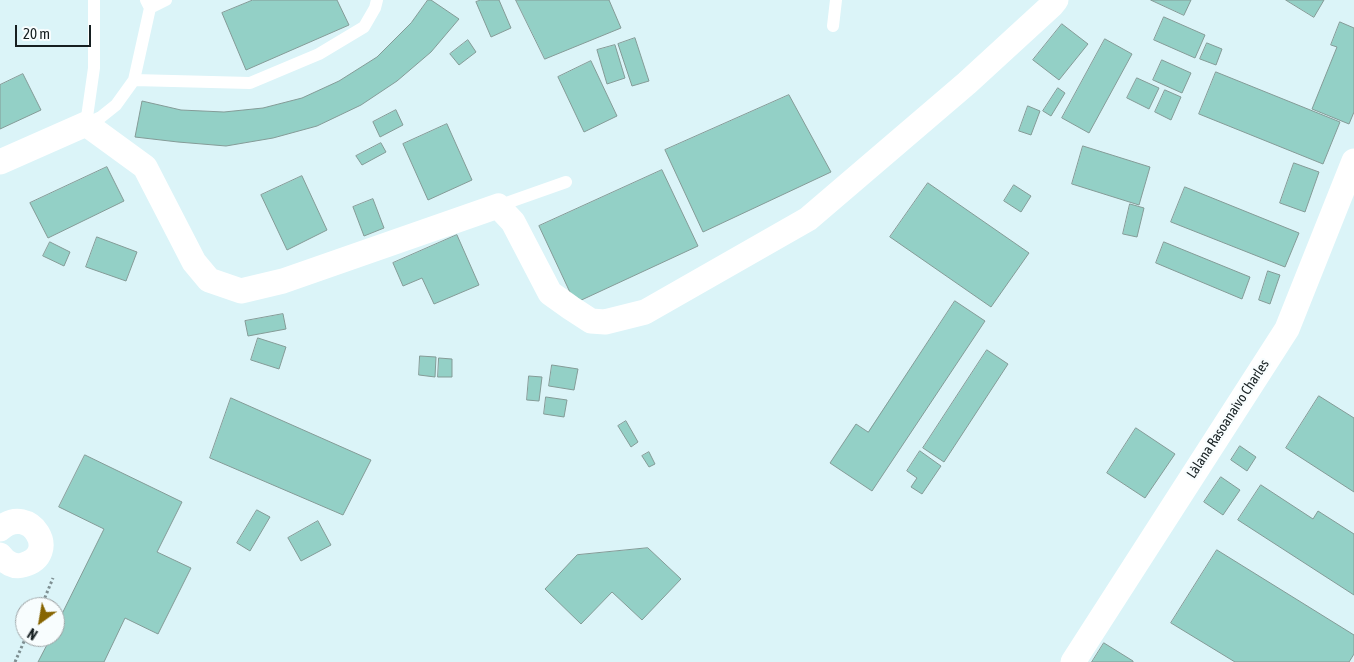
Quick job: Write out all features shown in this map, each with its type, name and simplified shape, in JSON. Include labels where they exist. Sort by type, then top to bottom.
[{"type":"street","points":[[0,162],[86,124],[145,167],[194,262],[209,280],[241,290],[282,281],[498,206],[513,222],[550,294],[591,321],[605,322],[645,312],[808,220],[967,83],[1056,0]]},
{"type":"street","name":"Làlana Rasoanaivo Charles","points":[[1073,662],[1287,329],[1354,161]]},
{"type":"street","points":[[0,529],[14,521],[22,521],[37,532],[42,549],[34,561],[20,566],[11,564],[0,555]]},
{"type":"lane","points":[[86,124],[94,68],[94,0]]},
{"type":"lane","points":[[86,124],[101,117],[116,105],[134,80],[148,4],[166,0]]},
{"type":"lane","points":[[134,80],[250,83],[319,54],[364,27],[375,8],[377,0]]},
{"type":"lane","points":[[833,26],[836,0]]},
{"type":"lane","points":[[498,206],[566,182]]},
{"type":"path","points":[[15,662],[22,647]]},
{"type":"building","points":[[253,0],[337,0],[349,25],[246,70],[222,13]]},
{"type":"building","points":[[428,0],[431,0],[459,19],[431,52],[397,81],[361,105],[317,126],[273,138],[226,146],[135,137],[142,101],[181,110],[224,112],[263,108],[302,98],[339,81],[377,57],[411,23]]},
{"type":"building","points":[[481,0],[499,0],[511,28],[491,37],[476,2]]},
{"type":"building","points":[[516,0],[609,0],[621,28],[545,59]]},
{"type":"building","points":[[1151,0],[1191,0],[1184,15]]},
{"type":"building","points":[[1286,0],[1324,0],[1314,17]]},
{"type":"building","points":[[1164,17],[1205,35],[1195,58],[1154,40]]},
{"type":"building","points":[[1340,22],[1354,28],[1354,112],[1349,124],[1312,109],[1337,47],[1331,45]]},
{"type":"building","points":[[1062,24],[1088,44],[1059,80],[1033,60]]},
{"type":"building","points":[[635,38],[649,81],[632,86],[618,44]]},
{"type":"building","points":[[1105,39],[1132,54],[1089,133],[1062,118]]},
{"type":"building","points":[[468,40],[476,52],[459,65],[450,54]]},
{"type":"building","points":[[1207,43],[1222,49],[1216,65],[1200,59]]},
{"type":"building","points":[[615,45],[625,78],[607,84],[597,50]]},
{"type":"building","points":[[1162,60],[1191,73],[1182,93],[1153,80]]},
{"type":"building","points":[[591,61],[617,116],[584,132],[558,77]]},
{"type":"building","points":[[1216,72],[1340,122],[1323,164],[1199,114]]},
{"type":"building","points":[[23,74],[41,110],[0,129],[0,85]]},
{"type":"building","points":[[1137,78],[1159,88],[1149,109],[1127,98]]},
{"type":"building","points":[[1058,88],[1065,93],[1051,116],[1043,111]]},
{"type":"building","points":[[1165,90],[1181,97],[1171,120],[1155,112]]},
{"type":"building","points":[[789,95],[831,172],[703,232],[665,150]]},
{"type":"building","points":[[1028,106],[1040,111],[1031,135],[1019,131]]},
{"type":"building","points":[[396,110],[403,125],[380,137],[373,122]]},
{"type":"building","points":[[447,124],[472,180],[428,200],[403,144]]},
{"type":"building","points":[[381,143],[386,152],[362,165],[356,156]]},
{"type":"building","points":[[1083,146],[1150,167],[1139,205],[1072,184]]},
{"type":"building","points":[[1294,163],[1319,172],[1305,212],[1280,203]]},
{"type":"building","points":[[107,167],[124,201],[48,238],[30,203]]},
{"type":"building","points":[[662,170],[698,246],[575,303],[539,226]]},
{"type":"building","points":[[302,176],[327,230],[287,250],[261,195]]},
{"type":"building","points":[[928,183],[1029,253],[991,307],[890,237]]},
{"type":"building","points":[[1014,185],[1031,196],[1021,212],[1004,201]]},
{"type":"building","points":[[1185,187],[1299,233],[1285,267],[1171,222]]},
{"type":"building","points":[[373,199],[384,228],[364,236],[353,207]]},
{"type":"building","points":[[1130,204],[1144,208],[1137,237],[1123,234]]},
{"type":"building","points":[[457,235],[479,285],[434,304],[422,278],[403,286],[393,263]]},
{"type":"building","points":[[97,237],[137,252],[126,281],[86,267]]},
{"type":"building","points":[[50,242],[70,252],[64,266],[43,256]]},
{"type":"building","points":[[1164,242],[1250,277],[1242,299],[1156,263]]},
{"type":"building","points":[[1268,271],[1280,275],[1270,304],[1259,300]]},
{"type":"building","points":[[955,301],[985,321],[872,491],[830,463],[856,424],[868,432]]},
{"type":"building","points":[[283,314],[286,329],[248,336],[245,321]]},
{"type":"building","points":[[258,338],[286,347],[279,369],[251,360]]},
{"type":"building","points":[[987,350],[1008,364],[944,462],[923,448]]},
{"type":"building","points":[[420,356],[436,357],[435,377],[419,375]]},
{"type":"building","points":[[439,358],[452,359],[452,377],[438,377]]},
{"type":"building","points":[[552,365],[578,369],[574,390],[549,386]]},
{"type":"building","points":[[529,376],[542,377],[539,401],[527,400]]},
{"type":"building","points":[[1319,396],[1354,418],[1354,492],[1286,448]]},
{"type":"building","points":[[546,397],[567,400],[564,417],[544,414]]},
{"type":"building","points":[[231,398],[371,460],[343,515],[210,458]]},
{"type":"building","points":[[626,421],[638,442],[631,447],[618,426]]},
{"type":"building","points":[[1136,428],[1175,454],[1145,498],[1107,473]]},
{"type":"building","points":[[1240,446],[1256,457],[1247,471],[1231,460]]},
{"type":"building","points":[[920,451],[941,466],[922,494],[911,487],[917,478],[907,471]]},
{"type":"building","points":[[649,452],[655,464],[649,467],[642,456]]},
{"type":"building","points":[[85,455],[182,502],[157,552],[191,568],[158,634],[125,618],[104,662],[38,662],[46,647],[65,647],[65,608],[104,529],[59,507]]},
{"type":"building","points":[[1221,477],[1240,490],[1223,515],[1204,502]]},
{"type":"building","points":[[1261,485],[1313,519],[1318,511],[1354,534],[1354,595],[1238,520]]},
{"type":"building","points":[[257,510],[270,517],[250,551],[237,543]]},
{"type":"building","points":[[318,521],[331,545],[301,561],[288,538]]},
{"type":"building","points":[[648,548],[681,579],[642,620],[612,592],[581,624],[545,589],[577,555]]},
{"type":"building","points":[[1217,550],[1354,635],[1354,654],[1349,662],[1235,662],[1171,623]]},
{"type":"building","points":[[1104,643],[1133,661],[1133,662],[1092,662]]}]
